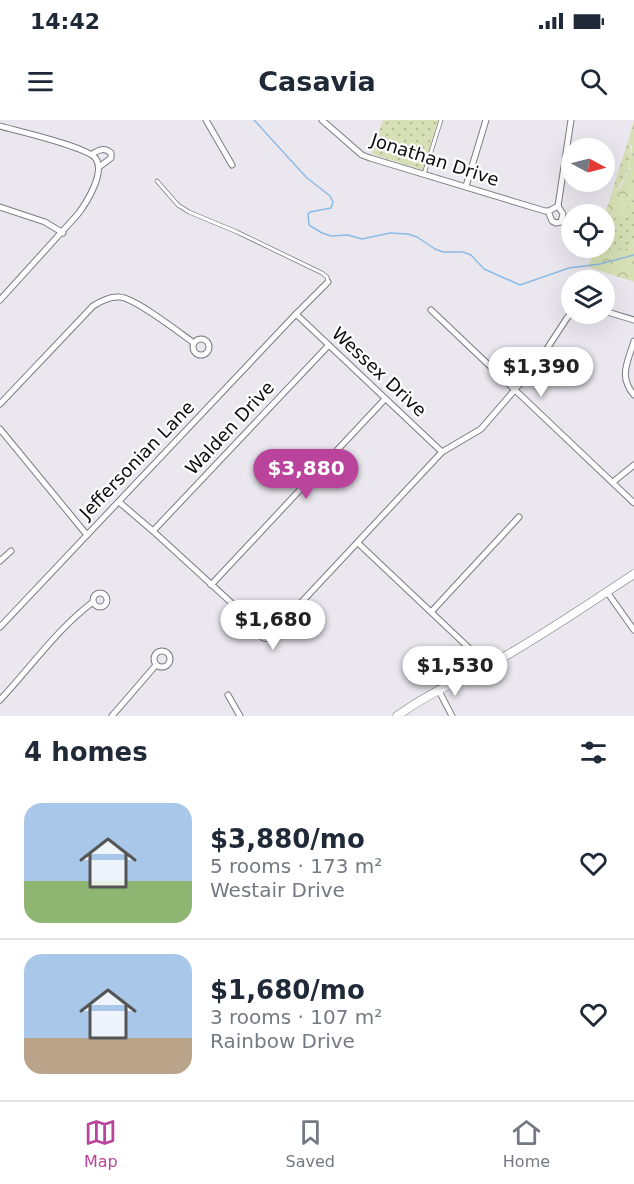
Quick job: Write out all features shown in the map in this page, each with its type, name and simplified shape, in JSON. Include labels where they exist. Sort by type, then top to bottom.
[{"type":"main road","points":[[396,716],[438,689],[529,642],[634,574]]},
{"type":"street","points":[[206,120],[232,165]]},
{"type":"street","name":"Jonathan Drive","points":[[322,120],[362,155],[548,211],[556,223],[561,222],[563,214],[558,206]]},
{"type":"street","points":[[466,186],[486,120]]},
{"type":"street","points":[[548,211],[558,206],[571,120]]},
{"type":"street","points":[[0,126],[74,146],[92,154],[97,159],[99,167],[96,181],[87,201],[63,232],[0,300]]},
{"type":"street","points":[[92,154],[102,149],[111,153],[108,162],[99,167]]},
{"type":"street","points":[[0,207],[45,222],[63,232]]},
{"type":"street","name":"Jeffersonian Lane","points":[[0,627],[328,282]]},
{"type":"street","points":[[0,404],[93,306],[106,298],[123,297],[194,342]]},
{"type":"street","points":[[431,310],[634,503]]},
{"type":"street","name":"Wessex Drive","points":[[296,314],[442,452]]},
{"type":"street","points":[[615,314],[634,320]]},
{"type":"street","points":[[260,629],[271,630],[279,625],[442,452],[481,429],[516,390],[564,324]]},
{"type":"street","points":[[634,340],[624,376],[626,384],[634,395]]},
{"type":"street","name":"Walden Drive","points":[[153,531],[328,346]]},
{"type":"street","points":[[211,585],[385,399]]},
{"type":"street","points":[[0,429],[87,535]]},
{"type":"street","points":[[613,483],[634,465]]},
{"type":"street","points":[[119,502],[260,629],[263,638],[272,639],[277,636],[279,625]]},
{"type":"street","points":[[432,611],[519,517]]},
{"type":"street","points":[[358,543],[487,665]]},
{"type":"street","points":[[0,561],[11,551]]},
{"type":"street","points":[[607,592],[634,630]]},
{"type":"street","points":[[0,700],[76,614],[93,602]]},
{"type":"street","points":[[113,716],[156,665]]},
{"type":"street","points":[[438,689],[452,716]]},
{"type":"street","points":[[228,695],[240,716]]},
{"type":"lane","points":[[424,174],[441,120]]},
{"type":"lane","points":[[157,181],[178,205],[322,273],[327,277],[328,282]]},
{"type":"green space","points":[[383,120],[438,120],[423,170],[372,154]]},
{"type":"green space","points":[[634,121],[634,201],[631,197],[621,218],[615,217],[615,204],[608,204],[611,195],[621,187],[629,169],[632,147],[629,138]]},
{"type":"green space","points":[[629,138],[631,154],[628,169],[615,192],[615,182]]},
{"type":"green space","points":[[631,196],[634,201],[632,248],[615,249],[615,215]]},
{"type":"green space","points":[[634,244],[634,282],[615,276],[615,270],[597,270],[588,267],[591,258],[615,258],[615,249],[632,248]]},
{"type":"waterway","points":[[254,120],[306,177],[330,196],[333,202],[331,208],[308,214],[309,225],[322,233],[331,236],[348,235],[362,239],[390,233],[408,234],[443,252],[463,252],[471,255],[484,269],[520,285],[569,268],[600,264],[634,255]]}]
